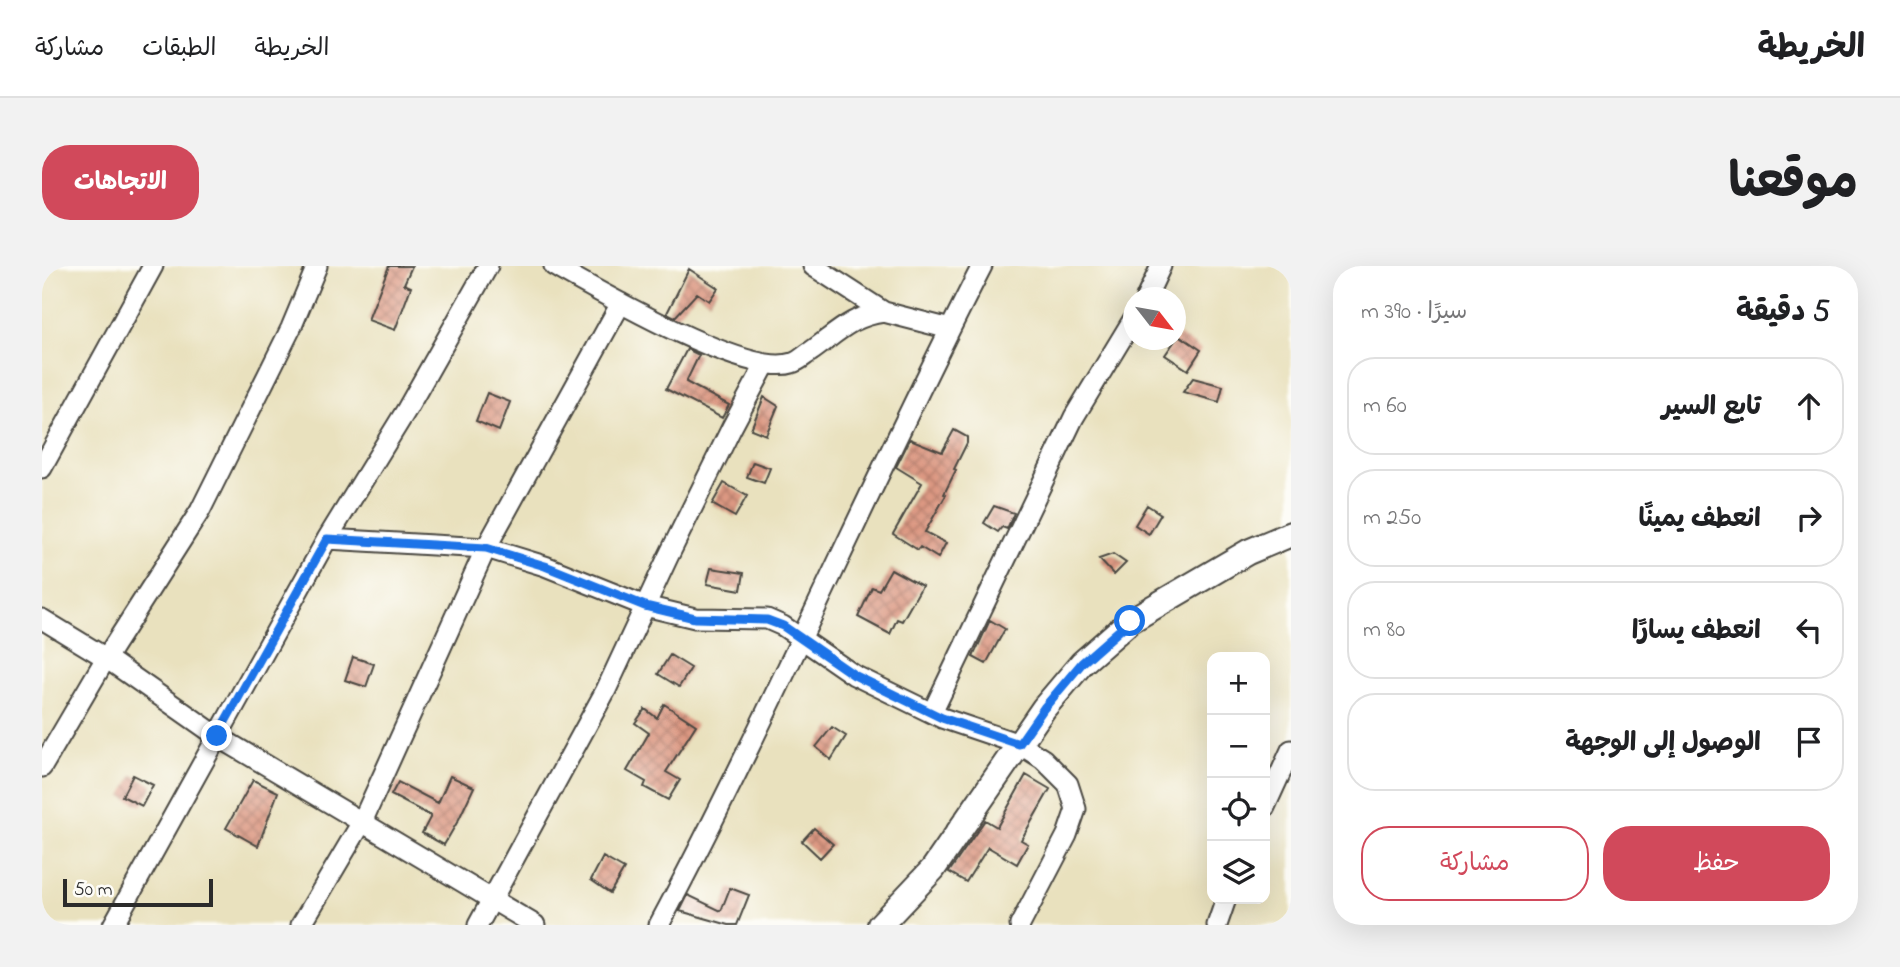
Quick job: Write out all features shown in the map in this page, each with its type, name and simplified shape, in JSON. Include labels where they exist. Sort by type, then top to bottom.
[{"type":"street","points":[[42,468],[153,266]]},
{"type":"street","points":[[42,767],[106,658],[200,511],[291,328],[317,266]]},
{"type":"street","points":[[113,925],[327,539],[407,409],[488,266]]},
{"type":"street","points":[[554,266],[621,303],[726,353],[765,365],[793,363],[847,324],[866,314],[884,312]]},
{"type":"street","points":[[813,266],[884,312],[950,329]]},
{"type":"street","points":[[659,925],[704,841],[982,266]]},
{"type":"street","points":[[1151,287],[1161,266]]},
{"type":"street","points":[[301,925],[362,822],[486,548],[621,303]]},
{"type":"street","points":[[932,713],[1074,417],[1123,335]]},
{"type":"street","points":[[478,925],[606,690],[726,439],[765,365]]},
{"type":"street","points":[[880,925],[933,869],[1044,708],[1082,663],[1130,621],[1248,552],[1291,534]]},
{"type":"street","points":[[327,539],[486,548],[545,566],[645,606],[695,618],[767,620],[783,626],[854,675],[932,713],[1019,744],[1043,759],[1068,785],[1076,809],[1067,835],[1020,925]]},
{"type":"street","points":[[42,618],[106,658],[217,736],[535,925]]},
{"type":"street","points":[[1270,796],[1291,750]]},
{"type":"street","points":[[1217,925],[1224,904]]},
{"type":"building","points":[[389,266],[412,266],[404,284],[411,287],[395,330],[368,320]]},
{"type":"building","points":[[689,269],[718,288],[709,301],[697,293],[675,317],[667,313]]},
{"type":"building","points":[[1186,340],[1201,350],[1188,370],[1165,355],[1168,350],[1186,350]]},
{"type":"building","points":[[687,349],[699,355],[686,382],[729,405],[722,418],[666,389]]},
{"type":"building","points":[[1193,378],[1223,386],[1219,402],[1183,392]]},
{"type":"building","points":[[487,393],[510,402],[499,431],[476,421]]},
{"type":"building","points":[[764,397],[778,406],[766,435],[751,429]]},
{"type":"building","points":[[954,430],[967,437],[967,443],[954,469],[956,470],[944,494],[946,495],[925,532],[946,543],[938,558],[920,547],[918,550],[893,534],[922,483],[896,467],[910,439],[942,452]]},
{"type":"building","points":[[753,462],[770,468],[764,483],[747,477]]},
{"type":"building","points":[[724,483],[747,496],[735,517],[712,504]]},
{"type":"building","points":[[1147,505],[1161,514],[1149,534],[1135,525]]},
{"type":"building","points":[[994,506],[1014,513],[1007,529],[1002,527],[998,532],[984,523]]},
{"type":"building","points":[[1113,554],[1126,563],[1114,575],[1099,559]]},
{"type":"building","points":[[711,568],[744,573],[741,590],[707,584]]},
{"type":"building","points":[[891,569],[922,586],[902,621],[897,619],[890,634],[858,617],[872,587],[879,590]]},
{"type":"building","points":[[990,620],[1005,629],[986,664],[973,657]]},
{"type":"building","points":[[670,655],[691,668],[679,687],[658,674]]},
{"type":"building","points":[[353,657],[374,664],[366,687],[345,680]]},
{"type":"building","points":[[664,704],[696,725],[666,772],[680,780],[668,800],[644,787],[646,782],[627,771],[649,733],[635,723],[645,709],[657,718]]},
{"type":"building","points":[[832,727],[846,736],[831,760],[816,747]]},
{"type":"building","points":[[133,775],[153,785],[142,806],[122,796]]},
{"type":"building","points":[[1026,775],[1050,789],[1021,840],[1028,844],[1017,864],[988,847],[966,882],[949,872],[985,820],[997,827]]},
{"type":"building","points":[[450,776],[474,787],[444,845],[422,833],[431,816],[391,795],[398,782],[438,803]]},
{"type":"building","points":[[253,780],[278,792],[258,846],[226,828]]},
{"type":"building","points":[[814,828],[833,844],[820,858],[802,841]]},
{"type":"building","points":[[603,857],[624,869],[610,893],[591,880]]},
{"type":"building","points":[[730,888],[749,895],[737,925],[680,911],[688,895],[721,911]]},
{"type":"route","points":[[217,736],[327,539],[486,548],[545,566],[645,606],[695,618],[767,620],[783,626],[854,675],[942,718],[1019,744],[1044,708],[1082,663],[1130,621]]}]
